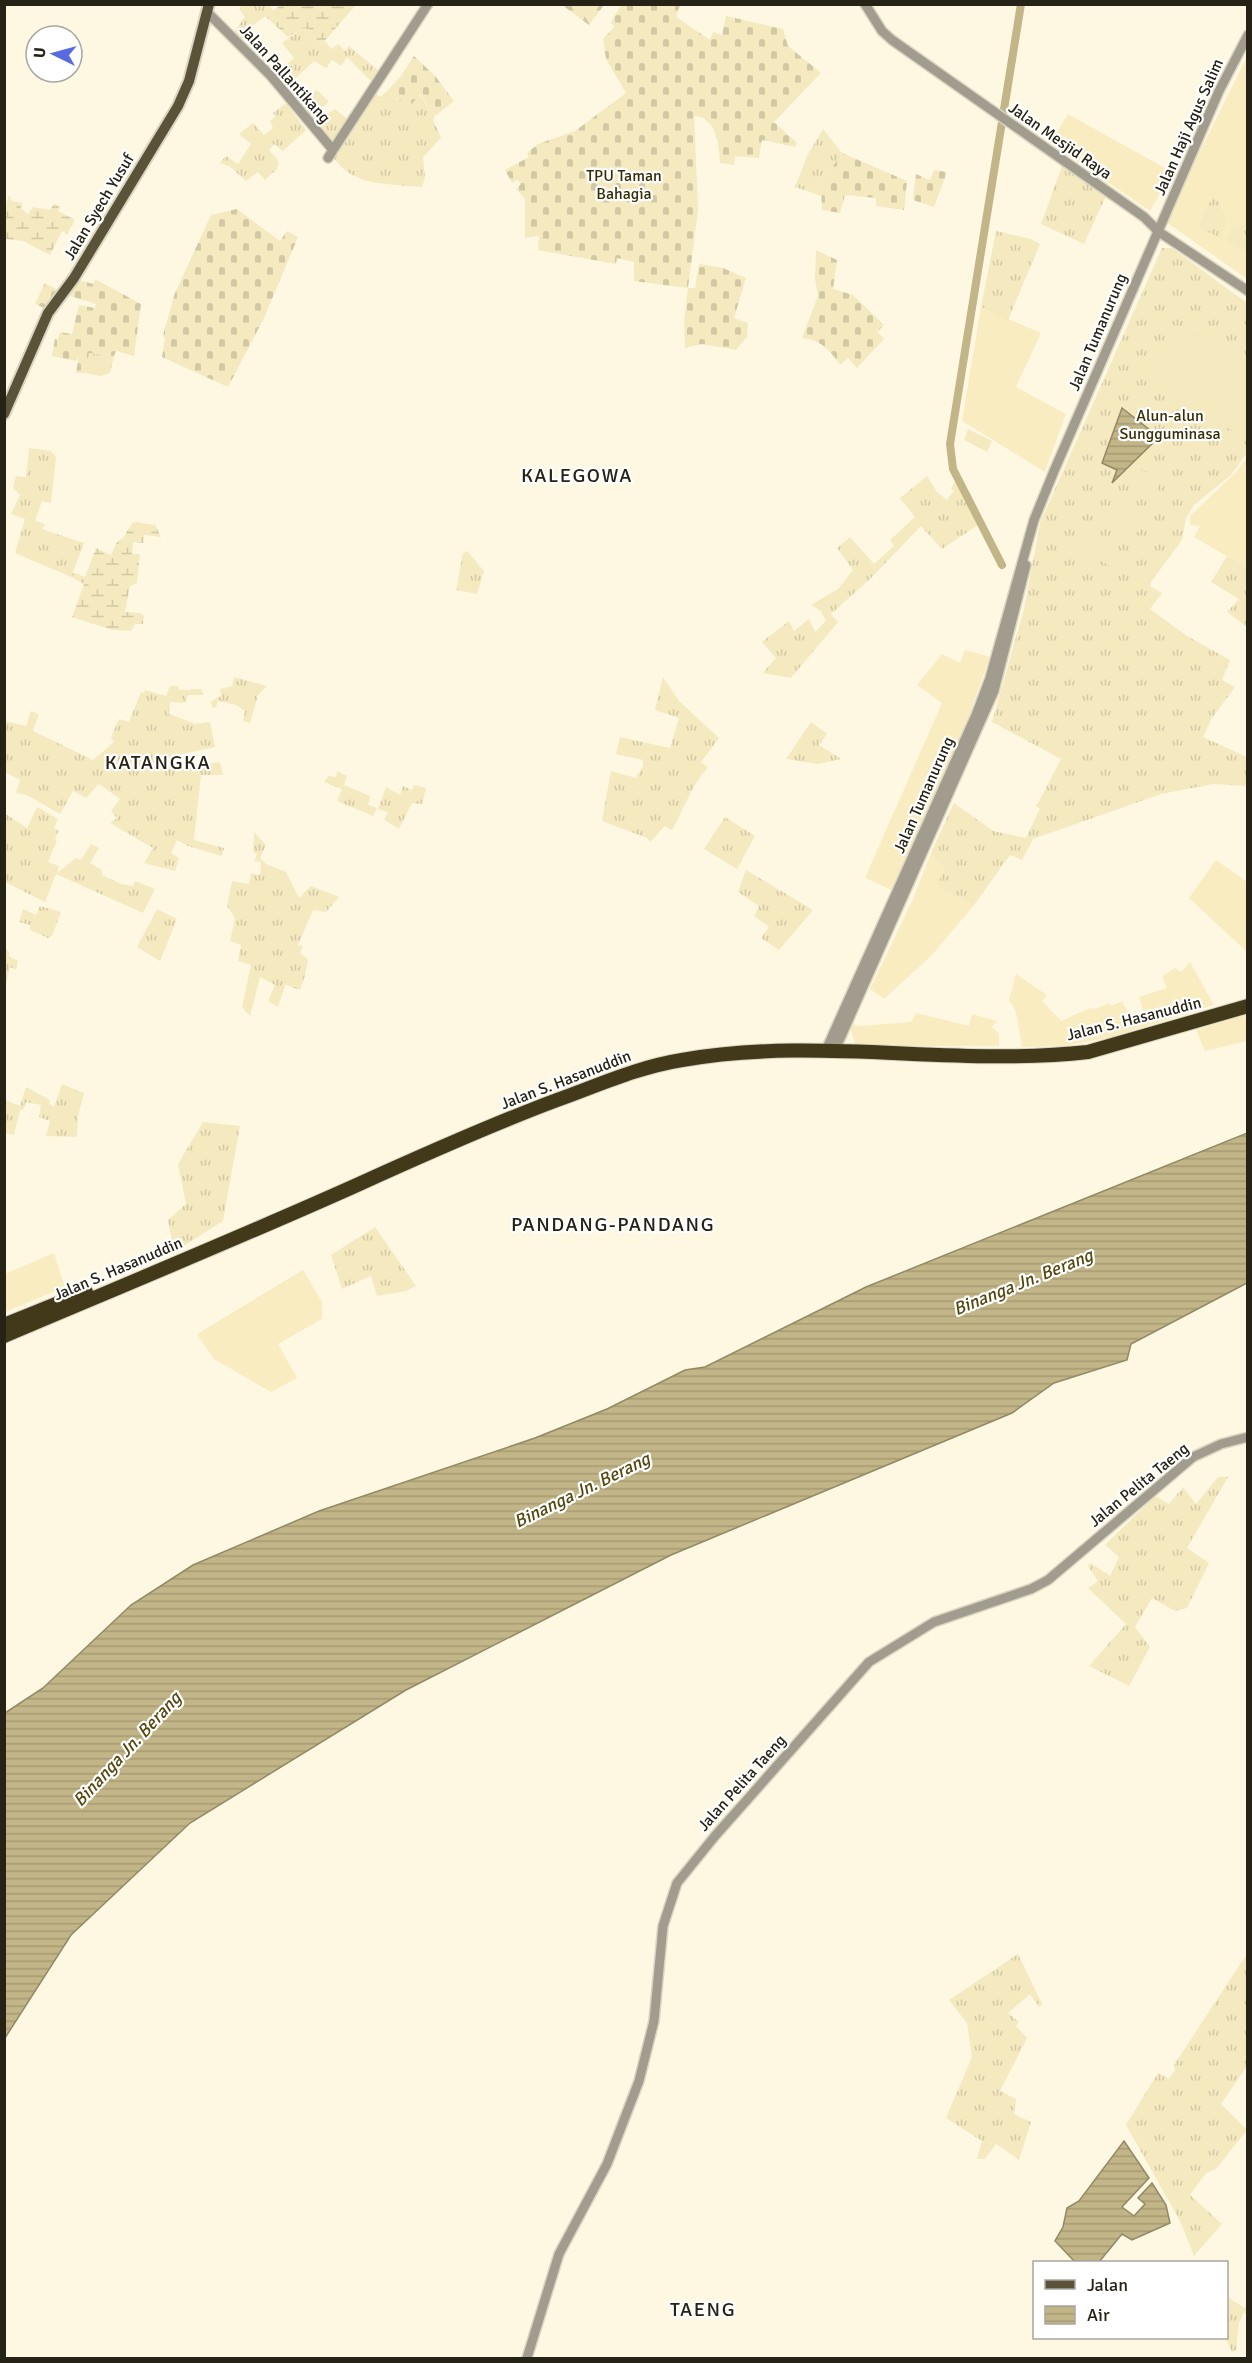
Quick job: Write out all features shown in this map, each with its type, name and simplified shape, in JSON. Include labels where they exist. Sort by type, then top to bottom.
[{"type":"highway","name":"Jalan S. Hasanuddin","points":[[4,1336],[460,1138],[574,1091],[634,1070],[682,1059],[749,1051],[832,1047],[983,1052],[1061,1051],[1086,1047],[1248,1000]]},
{"type":"highway","name":"Jalan S. Hasanuddin","points":[[832,1047],[983,1056],[1062,1055],[1088,1052],[1248,1006]]},
{"type":"highway","name":"Jalan S. Hasanuddin","points":[[4,1325],[279,1216]]},
{"type":"main road","name":"Jalan Syech Yusuf","points":[[4,414],[48,313],[74,278],[178,106],[189,81],[208,8]]},
{"type":"street","name":"Jalan Pallantikang","points":[[208,8],[271,76],[330,154],[428,4]]},
{"type":"street","name":"Jalan Mesjid Raya","points":[[865,4],[882,31],[892,40],[1144,217],[1158,232],[1248,291]]},
{"type":"street","name":"Jalan Haji Agus Salim","points":[[1158,232],[1219,91],[1248,35]]},
{"type":"street","name":"Jalan Tumanurung","points":[[832,1047],[976,715],[990,678],[1012,590],[1034,520],[1158,232]]},
{"type":"street","name":"Jalan Pelita Taeng","points":[[526,2358],[559,2254],[607,2164],[639,2081],[654,2021],[663,1926],[669,1901],[683,1875],[869,1662],[934,1622],[1031,1589],[1048,1580],[1193,1457],[1221,1444],[1248,1437]]},
{"type":"shaded area","points":[[1247,57],[1247,279],[1165,221]]},
{"type":"shaded area","points":[[1068,114],[1172,172],[1150,211],[1050,143]]},
{"type":"shaded area","points":[[981,307],[1041,333],[1016,387],[1066,414],[1045,472],[962,421]]},
{"type":"shaded area","points":[[1247,457],[1247,568],[1194,537],[1200,526],[1190,525],[1190,516],[1236,472]]},
{"type":"shaded area","points":[[965,650],[990,657],[967,721],[894,891],[865,878],[942,703],[917,685],[942,654],[960,663]]},
{"type":"shaded area","points":[[931,853],[944,869],[938,883],[940,889],[974,905],[932,955],[884,999],[870,989],[913,899]]},
{"type":"shaded area","points":[[1216,860],[1247,882],[1247,952],[1189,898]]},
{"type":"shaded area","points":[[1190,962],[1214,1005],[1112,1037],[1065,1046],[1022,1047],[1016,1012],[1009,1000],[1016,974],[1047,995],[1042,1001],[1061,1021],[1090,1008],[1096,1009],[1109,1003],[1111,1006],[1122,1001],[1135,1024],[1146,1019],[1139,997],[1167,988],[1162,976],[1175,968],[1181,972]]},
{"type":"shaded area","points":[[916,1013],[969,1026],[972,1014],[997,1021],[992,1027],[999,1034],[999,1046],[856,1046],[849,1024],[860,1026],[911,1022]]},
{"type":"shaded area","points":[[1247,1014],[1247,1041],[1205,1051],[1196,1030]]},
{"type":"shaded area","points":[[54,1253],[65,1287],[5,1312],[5,1274]]},
{"type":"shaded area","points":[[303,1270],[322,1302],[322,1319],[278,1344],[297,1378],[271,1392],[214,1359],[197,1334]]},
{"type":"green space","points":[[242,5],[269,5],[273,10],[248,29],[242,41],[234,32],[245,17],[239,9]]},
{"type":"green space","points":[[281,5],[356,5],[321,45],[308,29],[303,28],[288,37],[265,16]]},
{"type":"green space","points":[[562,5],[604,5],[589,25]]},
{"type":"green space","name":"TPU Taman Bahagia","points":[[621,5],[680,5],[676,17],[710,40],[713,32],[722,35],[726,16],[783,29],[788,46],[821,73],[774,122],[797,143],[795,147],[762,140],[759,158],[735,156],[734,165],[720,163],[719,148],[712,127],[708,121],[694,116],[698,210],[688,288],[634,281],[634,262],[617,258],[616,264],[538,250],[539,236],[525,238],[525,199],[516,189],[521,184],[517,180],[512,183],[505,170],[529,157],[527,153],[538,144],[575,131],[626,93],[606,59],[603,39],[614,27],[611,22]]},
{"type":"green space","points":[[303,28],[308,29],[321,45],[325,41],[331,49],[338,44],[345,51],[349,46],[379,71],[371,81],[347,57],[341,66],[332,60],[326,68],[314,61],[286,87],[275,75],[294,58],[282,43]]},
{"type":"green space","points":[[414,56],[435,76],[454,101],[435,116],[420,94],[408,108],[399,98],[396,100],[387,91],[401,76]]},
{"type":"green space","points":[[317,90],[329,102],[309,116],[298,102]]},
{"type":"green space","points":[[373,91],[380,97],[387,91],[396,100],[419,94],[435,116],[433,120],[441,138],[423,157],[425,177],[422,187],[383,184],[355,176],[344,169],[334,158],[325,143],[315,122],[335,109],[354,124]]},
{"type":"green space","points":[[286,103],[306,130],[283,151],[274,144],[269,150],[279,162],[277,169],[265,180],[258,172],[246,181],[229,166],[220,163],[226,156],[238,164],[251,144],[239,134],[253,123],[264,135],[273,128],[270,121],[276,116],[273,113]]},
{"type":"green space","points":[[823,129],[842,153],[821,184],[822,196],[795,187],[807,156]]},
{"type":"green space","points":[[842,153],[907,181],[904,210],[876,206],[876,198],[845,195],[840,213],[822,210],[821,184]]},
{"type":"green space","points":[[1062,166],[1106,196],[1084,244],[1041,224]]},
{"type":"green space","points":[[934,170],[947,172],[934,207],[913,200],[916,174],[930,180]]},
{"type":"green space","points":[[9,196],[12,201],[22,203],[21,208],[28,214],[33,207],[50,210],[54,204],[60,206],[58,211],[75,220],[67,234],[62,231],[50,255],[23,241],[5,239],[5,206]]},
{"type":"green space","points":[[1212,197],[1219,202],[1227,221],[1221,238],[1198,227]]},
{"type":"green space","points":[[237,209],[280,241],[287,231],[298,237],[264,318],[228,387],[162,357],[165,339],[163,335],[175,293],[211,215]]},
{"type":"green space","points":[[1247,224],[1247,251],[1225,240],[1234,225]]},
{"type":"green space","points":[[996,231],[1031,239],[1040,244],[1008,320],[981,307]]},
{"type":"green space","name":"Alun-alun Sungguminasa","points":[[1162,248],[1172,248],[1247,303],[1247,453],[1231,475],[1194,505],[1186,518],[1182,540],[1151,582],[1150,586],[1162,593],[1150,609],[1187,636],[1230,660],[1222,680],[1235,687],[1212,718],[1203,737],[1247,757],[1247,786],[1213,784],[1161,794],[1033,839],[1022,860],[1010,855],[974,905],[940,889],[938,883],[944,869],[931,853],[954,803],[993,831],[1026,838],[1040,808],[1036,807],[1061,759],[992,722],[1024,609],[1040,523]]},
{"type":"green space","points":[[816,250],[837,260],[833,289],[853,295],[884,325],[877,332],[884,339],[857,368],[848,358],[840,365],[824,347],[815,341],[802,338],[818,296],[815,279]]},
{"type":"green space","points":[[699,264],[723,268],[746,278],[734,318],[748,323],[747,337],[736,350],[702,344],[685,348],[684,320],[688,288],[695,288]]},
{"type":"green space","points":[[95,279],[141,304],[134,356],[116,351],[114,356],[89,353],[85,373],[76,373],[79,355],[76,361],[52,356],[55,339],[58,339],[60,332],[72,334],[79,305],[95,308],[96,304],[70,296],[79,280],[93,284]]},
{"type":"green space","points":[[45,283],[59,291],[46,309],[35,304]]},
{"type":"green space","points":[[1179,332],[1197,335],[1247,360],[1247,438],[1159,393],[1152,374],[1152,357],[1169,337]]},
{"type":"green space","points":[[89,353],[114,356],[110,373],[101,376],[85,373]]},
{"type":"green space","points":[[968,429],[992,441],[987,452],[964,440]]},
{"type":"green space","points":[[29,448],[51,451],[56,457],[51,503],[42,501],[35,521],[45,524],[42,529],[84,543],[71,577],[15,553],[25,519],[11,514],[20,495],[13,488],[16,476],[26,477]]},
{"type":"green space","points":[[1132,467],[1162,477],[1155,495],[1126,485]]},
{"type":"green space","points":[[927,476],[937,492],[947,500],[954,491],[951,488],[955,482],[978,525],[942,549],[921,526],[870,579],[831,614],[838,622],[791,678],[763,673],[776,658],[762,642],[789,621],[794,631],[809,619],[815,632],[826,621],[821,611],[811,605],[838,589],[853,570],[837,548],[850,537],[874,564],[894,546],[890,540],[915,517],[900,498]]},
{"type":"green space","points":[[1125,500],[1144,527],[1127,539],[1108,512]]},
{"type":"green space","points":[[133,522],[155,525],[161,537],[144,535],[143,543],[133,542],[132,554],[140,554],[137,583],[130,586],[125,612],[141,613],[144,616],[143,624],[135,624],[131,631],[112,630],[72,617],[84,584],[71,577],[73,572],[85,577],[96,548],[111,555],[117,542],[123,538]]},
{"type":"green space","points":[[1080,530],[1119,548],[1111,566],[1072,547]]},
{"type":"green space","points":[[467,551],[484,571],[477,594],[456,590],[463,553]]},
{"type":"green space","points":[[1227,556],[1247,568],[1247,627],[1227,612],[1239,599],[1211,582]]},
{"type":"green space","points":[[234,677],[267,686],[258,695],[250,723],[243,721],[245,711],[236,705],[218,701],[216,707],[212,708],[211,701],[221,696],[220,689],[232,686]]},
{"type":"green space","points":[[663,677],[679,701],[719,738],[701,762],[708,767],[693,789],[672,830],[665,826],[650,842],[647,838],[602,821],[611,771],[636,778],[643,766],[643,760],[616,754],[620,737],[670,748],[679,718],[655,710]]},
{"type":"green space","points":[[170,686],[178,686],[179,690],[201,689],[204,695],[187,695],[186,703],[170,702],[169,714],[195,724],[210,722],[215,747],[182,754],[181,762],[186,761],[188,767],[220,762],[223,775],[201,775],[194,840],[224,848],[222,856],[188,846],[177,840],[171,853],[179,858],[175,871],[144,863],[153,848],[110,823],[117,818],[111,811],[120,799],[99,784],[86,798],[73,791],[60,814],[27,795],[16,793],[20,780],[5,772],[5,721],[26,726],[31,711],[39,714],[33,731],[93,760],[114,742],[111,737],[119,719],[129,722],[141,692],[144,693],[145,690],[166,696]]},
{"type":"green space","points":[[811,722],[827,734],[819,745],[841,759],[818,764],[786,759]]},
{"type":"green space","points":[[337,771],[347,776],[344,785],[370,796],[368,805],[377,808],[373,816],[337,801],[342,789],[324,782],[328,776],[336,777]]},
{"type":"green space","points":[[414,785],[426,788],[422,804],[412,803],[399,829],[384,820],[388,812],[378,809],[386,787],[400,795],[403,786],[412,790]]},
{"type":"green space","points":[[37,807],[58,819],[54,828],[59,830],[55,839],[57,840],[48,862],[59,866],[57,873],[76,858],[81,860],[91,844],[99,848],[90,863],[102,870],[102,875],[121,884],[133,886],[135,881],[155,889],[143,913],[56,874],[45,902],[5,882],[6,814],[27,828]]},
{"type":"green space","points":[[725,817],[755,836],[737,869],[704,849]]},
{"type":"green space","points":[[254,832],[266,845],[260,858],[266,864],[286,872],[299,898],[311,886],[339,897],[326,912],[313,910],[298,945],[303,946],[300,953],[308,960],[305,975],[290,971],[278,1007],[268,1001],[275,985],[260,977],[250,1016],[242,1007],[251,965],[238,961],[241,945],[230,941],[235,918],[227,906],[232,881],[249,884],[251,873],[260,875],[261,862],[254,861],[257,854],[253,852]]},
{"type":"green space","points":[[746,870],[813,910],[779,950],[761,938],[769,927],[754,916],[759,906],[738,892]]},
{"type":"green space","points":[[40,906],[61,912],[52,936],[48,938],[30,930],[30,925],[19,922],[23,909],[36,915]]},
{"type":"green space","points":[[157,909],[177,919],[160,961],[137,947]]},
{"type":"green space","points":[[5,948],[9,956],[18,961],[16,970],[10,967],[5,990]]},
{"type":"green space","points":[[290,970],[305,975],[300,990],[284,984]]},
{"type":"green space","points":[[62,1084],[84,1093],[78,1116],[77,1137],[46,1136],[50,1121],[39,1117],[41,1105],[26,1102],[23,1110],[20,1110],[14,1135],[5,1133],[5,1100],[20,1106],[26,1087],[50,1100],[49,1104],[54,1107]]},
{"type":"green space","points":[[203,1122],[240,1126],[223,1221],[174,1252],[168,1220],[186,1204],[178,1164]]},
{"type":"green space","points":[[375,1227],[416,1286],[406,1291],[377,1296],[371,1276],[342,1289],[331,1255]]},
{"type":"green space","points":[[1218,1477],[1228,1477],[1187,1548],[1209,1563],[1187,1608],[1175,1611],[1152,1598],[1135,1627],[1150,1647],[1129,1686],[1089,1666],[1126,1624],[1088,1588],[1098,1581],[1088,1566],[1091,1563],[1110,1576],[1119,1557],[1105,1545],[1155,1496],[1169,1504],[1183,1487],[1196,1504]]},
{"type":"green space","points":[[1018,1954],[1042,2004],[1039,2007],[1030,1994],[1008,2013],[1019,2022],[1016,2026],[1027,2038],[1000,2091],[1016,2099],[1014,2114],[1031,2122],[1019,2160],[996,2144],[985,2159],[977,2159],[982,2141],[946,2118],[972,2057],[967,2023],[949,2000]]},
{"type":"green space","points":[[1245,1957],[1248,1960],[1247,2066],[1221,2104],[1247,2130],[1216,2169],[1206,2173],[1190,2195],[1222,2224],[1194,2256],[1180,2221],[1126,2125],[1158,2073],[1169,2079],[1175,2070],[1174,2065]]},
{"type":"green space","points":[[1228,2298],[1245,2308],[1247,2303],[1247,2315],[1244,2312],[1239,2323],[1236,2350],[1232,2352],[1226,2339]]},
{"type":"water","points":[[1122,408],[1159,437],[1112,483],[1117,470],[1102,463]]},
{"type":"water","name":"Binanga Jn. Berang","points":[[1247,1133],[1247,1283],[1131,1344],[1127,1360],[1054,1383],[1012,1413],[671,1555],[406,1690],[190,1823],[71,1935],[5,2038],[5,1713],[43,1688],[131,1605],[193,1565],[319,1511],[535,1438],[607,1409],[685,1370],[705,1367],[866,1287]]},
{"type":"water","points":[[1124,2141],[1149,2178],[1122,2207],[1134,2216],[1145,2204],[1138,2198],[1152,2183],[1166,2205],[1170,2223],[1132,2240],[1122,2234],[1100,2261],[1074,2261],[1055,2241],[1063,2227],[1067,2208],[1079,2201]]},
{"type":"waterway","points":[[1002,565],[953,469],[950,444],[1021,4]]},
{"type":"district","name":"KALEGOWA","points":[[577,475]]},
{"type":"district","name":"KATANGKA","points":[[158,762]]},
{"type":"district","name":"PANDANG-PANDANG","points":[[613,1224]]},
{"type":"district","name":"TAENG","points":[[703,2309]]}]
